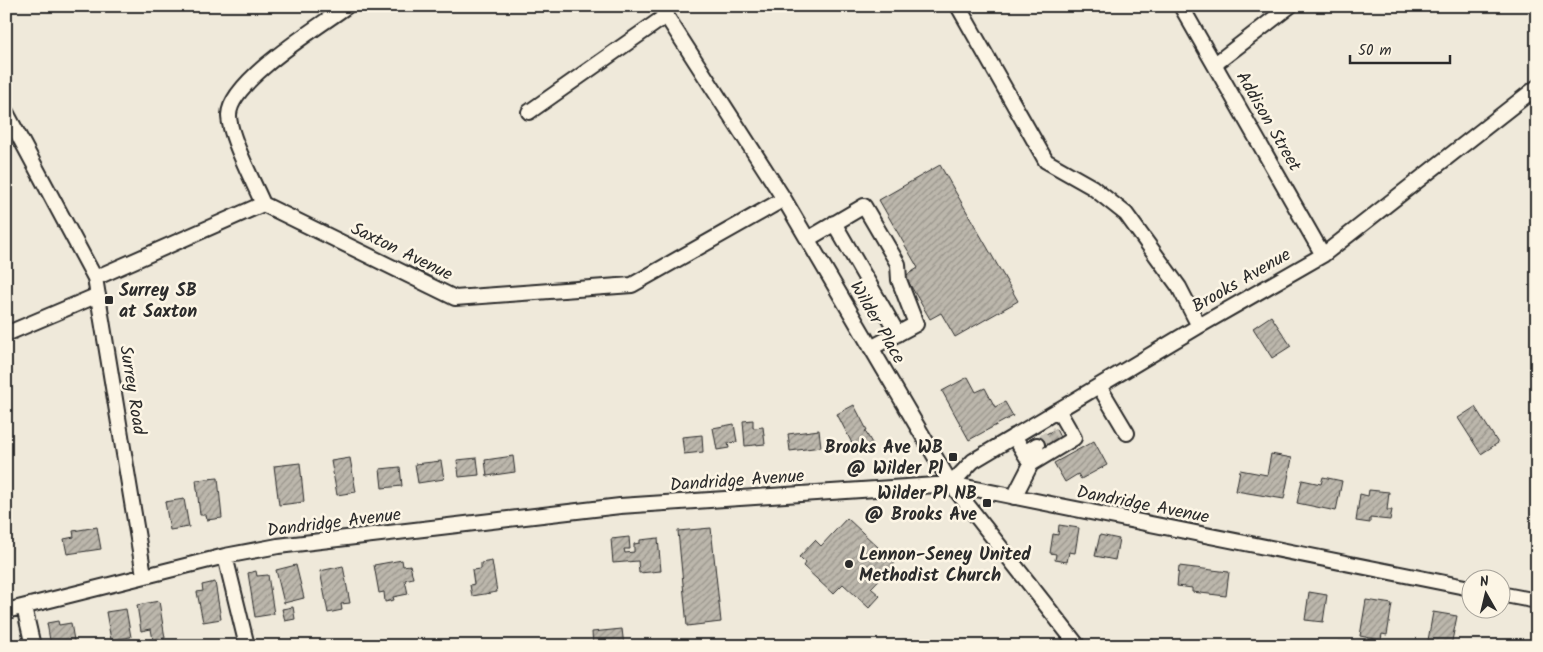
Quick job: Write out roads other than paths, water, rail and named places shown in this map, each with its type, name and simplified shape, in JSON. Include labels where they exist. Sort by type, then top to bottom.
[{"type":"street","points":[[95,278],[263,204],[232,132],[229,114],[235,98],[248,81],[268,63],[347,6]]},
{"type":"street","points":[[958,6],[1046,161],[1092,186],[1126,214],[1179,286],[1199,326]]},
{"type":"street","name":"Addison Street","points":[[1181,6],[1323,255]]},
{"type":"street","points":[[1214,64],[1290,6]]},
{"type":"street","points":[[528,112],[663,11]]},
{"type":"street","name":"Wilder Place","points":[[663,11],[784,199],[950,484],[1078,646]]},
{"type":"street","name":"Brooks Avenue","points":[[950,484],[973,461],[1199,326],[1323,255],[1537,87]]},
{"type":"street","name":"Surrey Road","points":[[6,112],[95,278],[144,576]]},
{"type":"street","name":"Saxton Avenue","points":[[263,204],[455,298],[632,285],[784,199]]},
{"type":"street","points":[[808,239],[864,206],[898,264],[898,280],[916,324],[871,348]]},
{"type":"street","points":[[834,223],[898,334]]},
{"type":"street","points":[[6,334],[98,295]]},
{"type":"street","points":[[1099,386],[1127,433]]},
{"type":"street","points":[[1014,497],[1032,454],[1074,438],[1064,433],[1058,410]]},
{"type":"street","points":[[1014,436],[1032,454]]},
{"type":"street","name":"Dandridge Avenue","points":[[6,611],[225,556],[278,546],[620,506],[752,504],[950,484],[1460,586]]},
{"type":"street","points":[[225,556],[248,646]]},
{"type":"street","points":[[1510,596],[1537,601]]},
{"type":"street","points":[[24,607],[33,646]]},
{"type":"tunnel","points":[[1037,445],[1057,433]]},
{"type":"place","name":"Surrey SB at Saxton","points":[[109,300]]},
{"type":"place","name":"Brooks Ave WB @ Wilder Pl","points":[[953,457]]},
{"type":"place","name":"Wilder Pl NB @ Brooks Ave","points":[[987,503]]},
{"type":"place","name":"Lennon-Seney United Methodist Church","points":[[849,564]]}]
